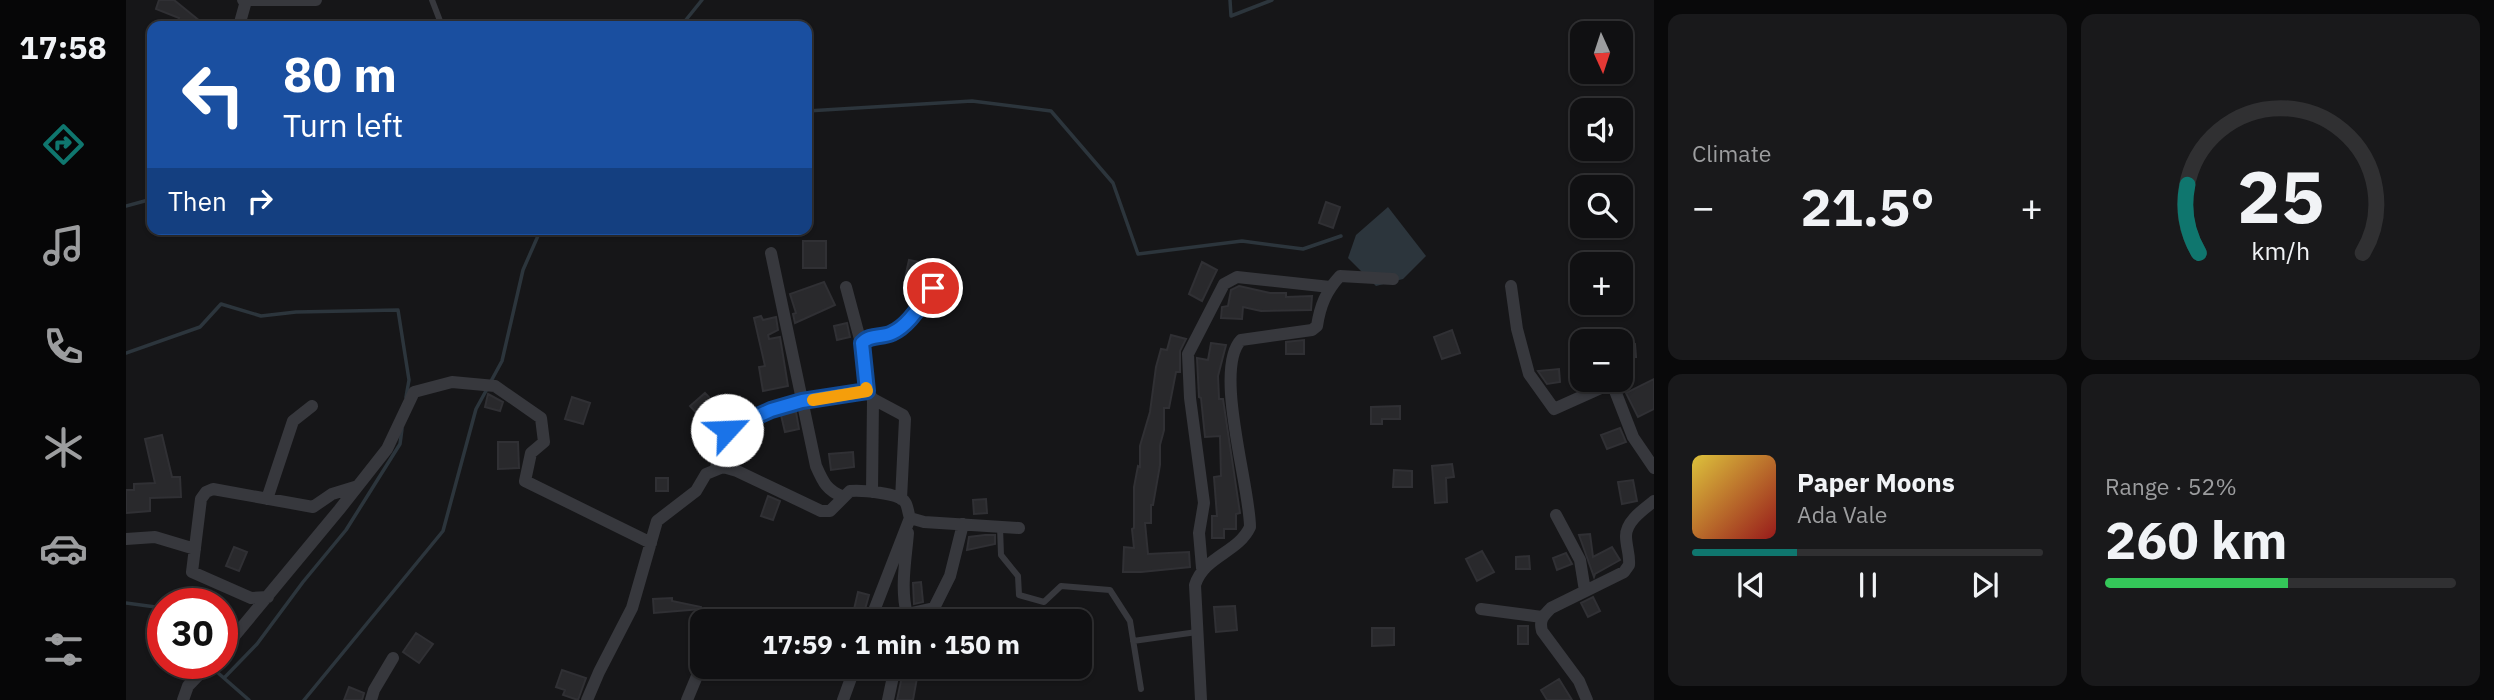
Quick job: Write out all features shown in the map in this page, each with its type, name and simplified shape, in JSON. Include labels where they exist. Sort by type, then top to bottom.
[{"type":"street","points":[[240,21],[245,0],[316,0]]},
{"type":"street","points":[[771,253],[816,466],[823,484],[833,493],[844,497]]},
{"type":"street","points":[[1202,568],[1245,537],[1250,527],[1230,393],[1235,346],[1241,340],[1312,330],[1317,326],[1319,309],[1330,287],[1340,276],[1393,279]]},
{"type":"street","points":[[1201,700],[1195,585],[1202,568],[1199,533],[1204,503],[1190,398],[1188,354],[1224,284],[1237,277],[1330,287]]},
{"type":"street","points":[[1511,286],[1517,328],[1530,374],[1554,410],[1590,392]]},
{"type":"street","points":[[846,287],[862,343],[870,395],[872,492]]},
{"type":"street","points":[[862,343],[866,338],[891,334],[905,323],[933,288]]},
{"type":"street","points":[[238,632],[387,449],[414,392],[452,382],[495,386],[541,418],[544,442],[531,453],[525,481],[651,543]]},
{"type":"street","points":[[1616,392],[1633,437],[1654,468]]},
{"type":"street","points":[[716,468],[721,440],[727,430],[771,410],[802,401],[870,395],[903,415],[905,419],[901,499]]},
{"type":"street","points":[[267,499],[293,421],[312,406]]},
{"type":"street","points":[[587,700],[632,608],[657,521],[696,491],[706,474],[716,468],[737,471],[821,511],[830,511],[850,491],[872,492],[901,499],[906,503],[909,518],[905,609]]},
{"type":"street","points":[[268,597],[251,598],[194,575],[191,569],[201,499],[206,492],[213,489],[313,507],[332,494],[358,486]]},
{"type":"street","points":[[1587,700],[1579,681],[1542,631],[1542,617],[1551,608],[1624,572],[1629,565],[1627,528],[1654,500]]},
{"type":"street","points":[[1556,515],[1580,560],[1585,591]]},
{"type":"street","points":[[909,518],[924,522],[1019,528]]},
{"type":"street","points":[[875,609],[909,518]]},
{"type":"street","points":[[931,609],[934,608],[950,576],[962,524]]},
{"type":"street","points":[[126,539],[155,537],[195,549]]},
{"type":"street","points":[[1480,609],[1542,617]]},
{"type":"street","points":[[371,700],[393,658]]},
{"type":"street","points":[[183,700],[188,686],[195,679]]},
{"type":"street","points":[[687,700],[696,679]]},
{"type":"street","points":[[844,700],[851,679]]},
{"type":"street","points":[[888,700],[892,679]]},
{"type":"lane","points":[[432,0],[440,21]]},
{"type":"lane","points":[[1000,527],[1001,555],[1018,576],[1019,595],[1044,602],[1061,586],[1110,590],[1130,621],[1141,690]]},
{"type":"lane","points":[[1133,641],[1197,632]]},
{"type":"shaded area","points":[[1388,207],[1426,256],[1403,279],[1376,286],[1348,258],[1356,235]]},
{"type":"building","points":[[159,0],[174,0],[200,21],[176,21],[179,18],[156,9]]},
{"type":"building","points":[[1326,202],[1340,207],[1333,228],[1319,223]]},
{"type":"building","points":[[803,241],[826,241],[826,268],[803,268]]},
{"type":"building","points":[[909,260],[924,263],[921,281],[905,278]]},
{"type":"building","points":[[1202,262],[1217,270],[1202,301],[1189,294]]},
{"type":"building","points":[[824,282],[835,305],[795,323],[793,314],[796,313],[790,294]]},
{"type":"building","points":[[1239,286],[1270,293],[1286,293],[1286,297],[1312,296],[1311,310],[1261,311],[1243,307],[1242,319],[1221,318],[1222,307],[1228,306],[1231,290]]},
{"type":"building","points":[[761,316],[763,320],[776,317],[778,330],[768,335],[769,339],[780,337],[788,386],[763,391],[759,367],[765,366],[754,318]]},
{"type":"building","points":[[847,323],[850,337],[837,340],[834,326]]},
{"type":"building","points":[[1452,330],[1460,353],[1442,359],[1434,337]]},
{"type":"building","points":[[1171,335],[1186,339],[1180,351],[1180,372],[1176,372],[1169,408],[1164,408],[1164,430],[1151,505],[1151,523],[1145,523],[1148,554],[1189,552],[1190,567],[1123,572],[1124,547],[1134,548],[1134,487],[1138,466],[1140,467],[1140,446],[1150,412],[1156,367],[1161,349],[1167,350]]},
{"type":"building","points":[[1304,340],[1304,354],[1286,354],[1286,342]]},
{"type":"building","points":[[1211,343],[1226,345],[1218,376],[1219,399],[1223,399],[1240,513],[1236,514],[1236,529],[1224,529],[1224,538],[1212,538],[1212,516],[1217,516],[1214,477],[1221,476],[1220,436],[1205,437],[1199,397],[1197,358],[1208,360]]},
{"type":"building","points":[[1635,344],[1636,357],[1633,357]]},
{"type":"building","points":[[1559,369],[1560,382],[1547,384],[1538,371]]},
{"type":"building","points":[[1654,379],[1654,409],[1638,417],[1626,393],[1633,392],[1633,390]]},
{"type":"building","points":[[705,393],[727,416],[712,430],[690,406]]},
{"type":"building","points":[[488,394],[503,402],[500,411],[485,407]]},
{"type":"building","points":[[572,397],[590,403],[583,424],[565,419]]},
{"type":"building","points":[[1400,406],[1400,419],[1382,419],[1382,424],[1371,424],[1371,407]]},
{"type":"building","points":[[796,412],[799,429],[785,432],[781,415]]},
{"type":"building","points":[[1620,428],[1626,442],[1607,449],[1601,435]]},
{"type":"building","points":[[162,435],[172,477],[180,477],[181,497],[150,498],[150,511],[126,513],[126,490],[134,490],[134,484],[155,483],[145,439]]},
{"type":"building","points":[[498,442],[518,442],[519,468],[498,469]]},
{"type":"building","points":[[853,452],[854,467],[831,470],[829,454]]},
{"type":"building","points":[[1452,464],[1454,477],[1446,478],[1447,502],[1435,503],[1432,466]]},
{"type":"building","points":[[1394,470],[1412,471],[1412,487],[1393,487]]},
{"type":"building","points":[[656,478],[668,478],[668,491],[656,491]]},
{"type":"building","points":[[1633,480],[1637,501],[1622,504],[1618,482]]},
{"type":"building","points":[[768,496],[780,501],[773,520],[761,516]]},
{"type":"building","points":[[986,499],[987,513],[974,514],[973,500]]},
{"type":"building","points":[[1590,534],[1593,557],[1612,547],[1620,560],[1594,577],[1579,535]]},
{"type":"building","points":[[995,535],[995,544],[967,550],[969,537]]},
{"type":"building","points":[[234,547],[247,552],[239,571],[226,566]]},
{"type":"building","points":[[1482,551],[1494,572],[1477,581],[1466,559]]},
{"type":"building","points":[[1566,553],[1572,564],[1557,570],[1553,558]]},
{"type":"building","points":[[1529,556],[1530,569],[1516,569],[1516,557]]},
{"type":"building","points":[[921,582],[923,602],[914,604],[913,583]]},
{"type":"building","points":[[858,592],[869,595],[865,609],[854,609]]},
{"type":"building","points":[[1593,597],[1600,611],[1588,617],[1581,603]]},
{"type":"building","points":[[672,598],[672,601],[701,609],[654,613],[653,599]]},
{"type":"building","points":[[1235,606],[1237,630],[1216,632],[1214,607]]},
{"type":"building","points":[[1518,626],[1528,626],[1528,644],[1518,644]]},
{"type":"building","points":[[1372,628],[1394,628],[1394,645],[1372,646]]},
{"type":"building","points":[[416,633],[433,644],[419,663],[403,652]]},
{"type":"building","points":[[562,670],[586,678],[578,700],[563,695],[565,690],[556,687]]},
{"type":"building","points":[[901,679],[917,679],[913,700],[897,700]]},
{"type":"building","points":[[1559,679],[1572,700],[1547,700],[1541,690]]},
{"type":"building","points":[[349,687],[364,693],[362,700],[344,700]]},
{"type":"waterway","points":[[685,21],[702,0]]},
{"type":"waterway","points":[[1230,0],[1231,16],[1272,0]]},
{"type":"waterway","points":[[812,111],[972,101],[1051,111],[1113,183],[1138,254],[1242,241],[1303,249],[1341,236]]},
{"type":"waterway","points":[[126,206],[147,200]]},
{"type":"waterway","points":[[490,383],[502,361],[523,270],[538,235]]},
{"type":"waterway","points":[[126,353],[200,327],[221,304],[261,316],[296,312],[398,310],[409,380],[406,397]]},
{"type":"waterway","points":[[304,700],[443,531],[476,409],[487,389]]},
{"type":"waterway","points":[[238,664],[257,644],[346,530],[400,444],[402,429]]},
{"type":"waterway","points":[[126,603],[147,606]]},
{"type":"waterway","points":[[225,679],[249,700]]},
{"type":"slow traffic","points":[[813,400],[867,391],[866,388]]},
{"type":"route","points":[[727,430],[771,410],[802,401],[867,391],[861,354],[862,343],[866,338],[891,334],[905,323],[933,288]]}]
